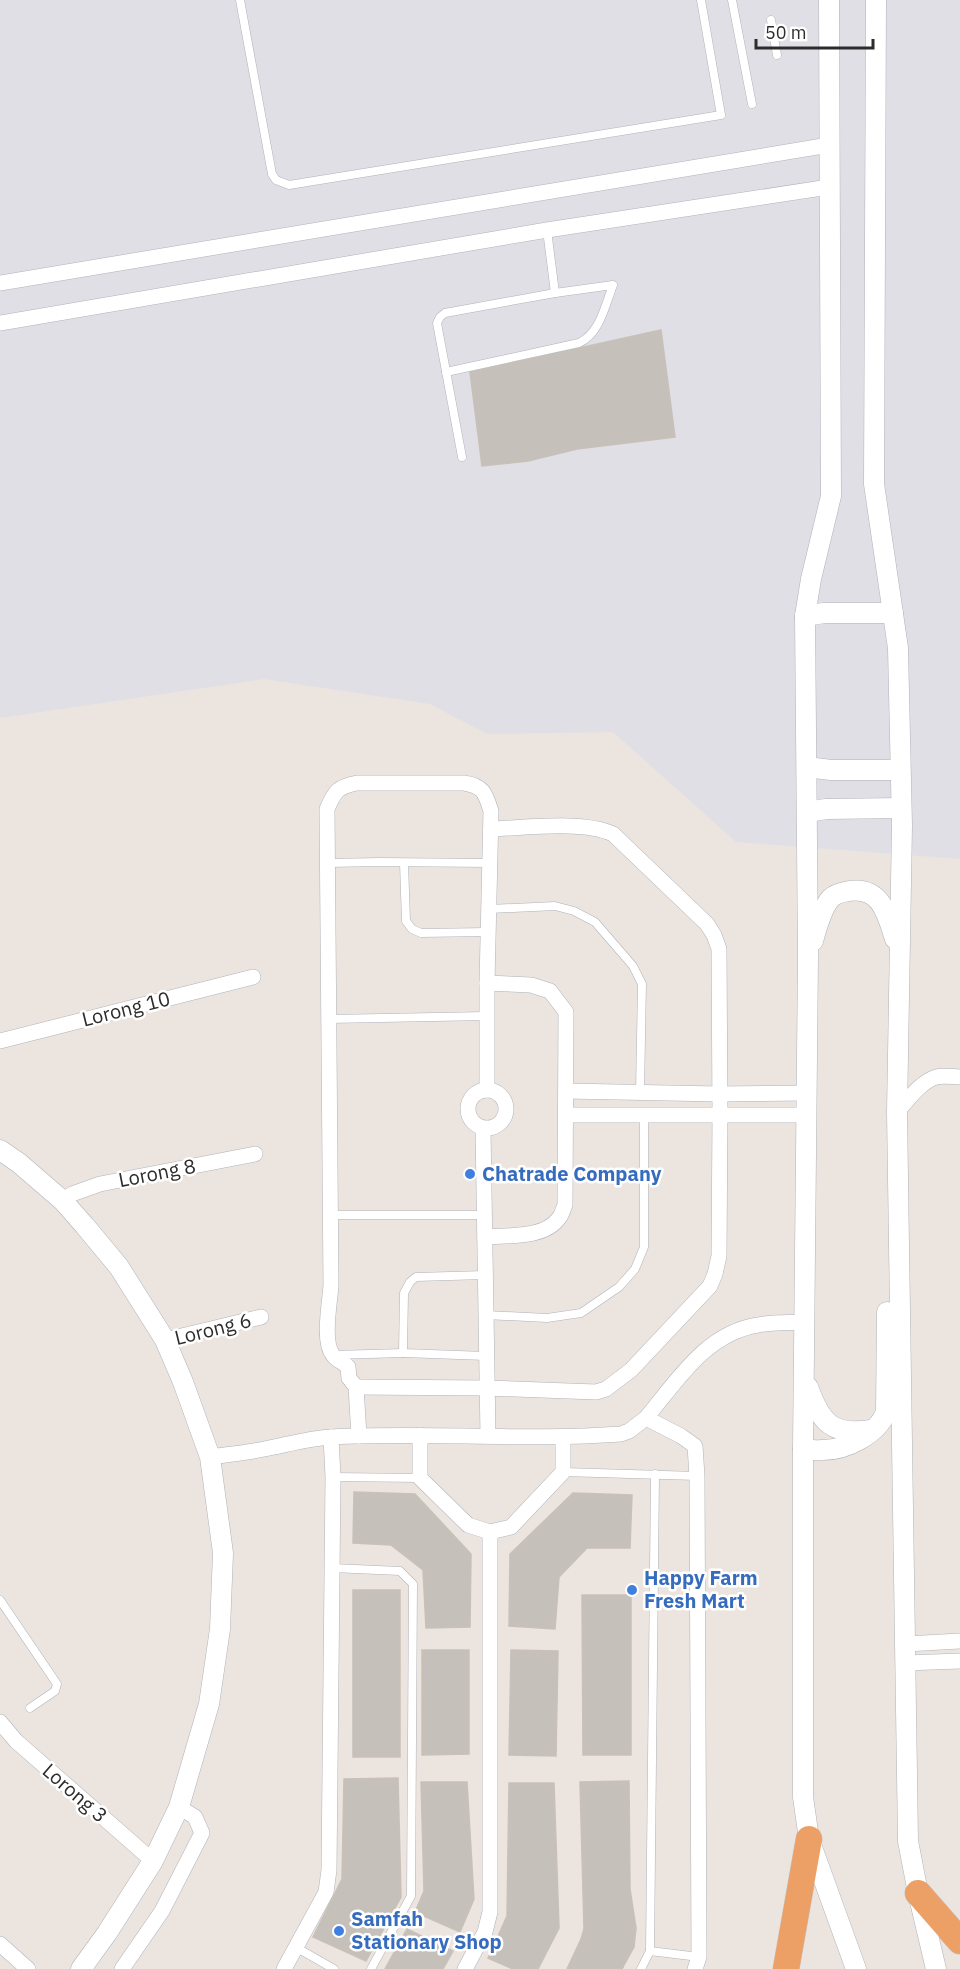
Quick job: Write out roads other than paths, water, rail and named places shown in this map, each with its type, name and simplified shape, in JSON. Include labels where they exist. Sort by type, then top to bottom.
[{"type":"highway","points":[[786,1969],[809,1839]]},
{"type":"highway","points":[[918,1893],[960,1941]]},
{"type":"street","points":[[829,0],[831,496],[811,579],[805,616],[808,958],[803,1449],[803,1797],[809,1839],[856,1969]]},
{"type":"street","points":[[876,0],[873,484],[898,648],[901,808],[897,1112],[908,1841],[936,1969]]},
{"type":"street","points":[[0,283],[829,146]]},
{"type":"street","points":[[0,323],[547,230],[829,187]]},
{"type":"street","points":[[805,616],[824,613],[893,613]]},
{"type":"street","points":[[807,766],[831,770],[900,771]]},
{"type":"street","points":[[359,1436],[356,1387],[349,1378],[348,1366],[333,1355],[328,1347],[331,1215],[327,809],[334,793],[342,786],[357,783],[464,783],[477,785],[486,794],[491,811],[487,1090]]},
{"type":"street","points":[[807,812],[826,809],[901,808]]},
{"type":"street","points":[[356,1387],[596,1392],[606,1389],[631,1370],[710,1286],[715,1274],[719,1256],[720,1115],[719,949],[714,935],[707,924],[612,834],[602,829],[585,826],[491,829]]},
{"type":"street","points":[[808,958],[817,926],[831,898],[852,891],[865,892],[877,897],[888,917],[900,957]]},
{"type":"street","name":"Lorong 10","points":[[0,1041],[253,977]]},
{"type":"street","points":[[485,1237],[547,1230],[560,1218],[565,1205],[567,1115],[566,1012],[550,991],[531,985],[487,983]]},
{"type":"street","points":[[897,1112],[926,1083],[937,1077],[960,1077]]},
{"type":"street","points":[[487,1090],[496,1092],[503,1098],[506,1111],[503,1120],[496,1126],[483,1128],[472,1120],[468,1107],[475,1095],[487,1090]]},
{"type":"street","points":[[566,1091],[806,1094]]},
{"type":"street","points":[[567,1115],[806,1115]]},
{"type":"street","points":[[483,1128],[488,1436]]},
{"type":"street","points":[[0,1150],[19,1163],[63,1201],[119,1267],[165,1340],[210,1457],[223,1553],[220,1629],[209,1704],[179,1807],[153,1861],[81,1969]]},
{"type":"street","name":"Lorong 8","points":[[63,1201],[72,1194],[100,1184],[255,1154]]},
{"type":"street","points":[[803,1449],[823,1450],[856,1442],[882,1422],[886,1412],[888,1236],[898,1201]]},
{"type":"street","name":"Lorong 6","points":[[165,1340],[261,1317]]},
{"type":"street","points":[[210,1457],[272,1448],[307,1439],[331,1437],[420,1435],[563,1437],[621,1434],[646,1418],[702,1352],[721,1337],[758,1325],[805,1322]]},
{"type":"street","points":[[804,1376],[816,1409],[823,1419],[832,1426],[847,1432],[872,1430]]},
{"type":"street","points":[[646,1418],[695,1446],[697,1476],[697,1963]]},
{"type":"street","points":[[420,1435],[420,1478],[468,1526],[490,1532],[511,1527],[563,1472],[563,1437]]},
{"type":"street","points":[[284,1969],[326,1892],[329,1870],[333,1477],[331,1437]]},
{"type":"street","points":[[465,1969],[485,1932],[490,1912],[490,1532]]},
{"type":"street","points":[[905,1653],[960,1641]]},
{"type":"street","points":[[905,1653],[960,1661]]},
{"type":"street","name":"Lorong 3","points":[[0,1722],[16,1741],[153,1861]]},
{"type":"street","points":[[122,1969],[162,1911],[202,1833],[195,1817],[179,1807]]},
{"type":"street","points":[[0,1944],[28,1969]]},
{"type":"lane","points":[[240,0],[272,174],[276,180],[289,185],[721,115],[700,0]]},
{"type":"lane","points":[[732,0],[752,104]]},
{"type":"lane","points":[[771,20],[777,55]]},
{"type":"lane","points":[[547,230],[555,293]]},
{"type":"lane","points":[[446,372],[579,343],[588,338],[596,328],[613,285],[445,313],[440,317],[437,323],[446,372],[462,457]]},
{"type":"lane","points":[[328,863],[490,863]]},
{"type":"lane","points":[[404,863],[406,921],[412,929],[421,933],[488,932]]},
{"type":"lane","points":[[489,909],[555,906],[574,911],[595,922],[633,966],[642,984],[640,1092]]},
{"type":"lane","points":[[329,1019],[487,1016]]},
{"type":"lane","points":[[485,1315],[547,1318],[580,1313],[619,1287],[635,1269],[644,1246],[644,1115]]},
{"type":"lane","points":[[331,1215],[484,1215]]},
{"type":"lane","points":[[403,1353],[404,1293],[410,1282],[416,1277],[485,1275]]},
{"type":"lane","points":[[333,1355],[403,1353],[486,1356]]},
{"type":"lane","points":[[563,1472],[697,1476]]},
{"type":"lane","points":[[641,1969],[650,1951],[655,1474]]},
{"type":"lane","points":[[333,1477],[420,1478]]},
{"type":"lane","points":[[331,1568],[400,1571],[413,1584],[411,1896],[371,1969]]},
{"type":"lane","points":[[0,1600],[57,1684],[55,1691],[30,1708]]},
{"type":"lane","points":[[297,1948],[334,1969]]},
{"type":"lane","points":[[650,1951],[697,1963]]},
{"type":"place","name":"Chatrade Company","points":[[470,1174]]},
{"type":"place","name":"Happy Farm Fresh Mart","points":[[632,1590]]},
{"type":"place","name":"Samfah Stationary Shop","points":[[339,1931]]}]
